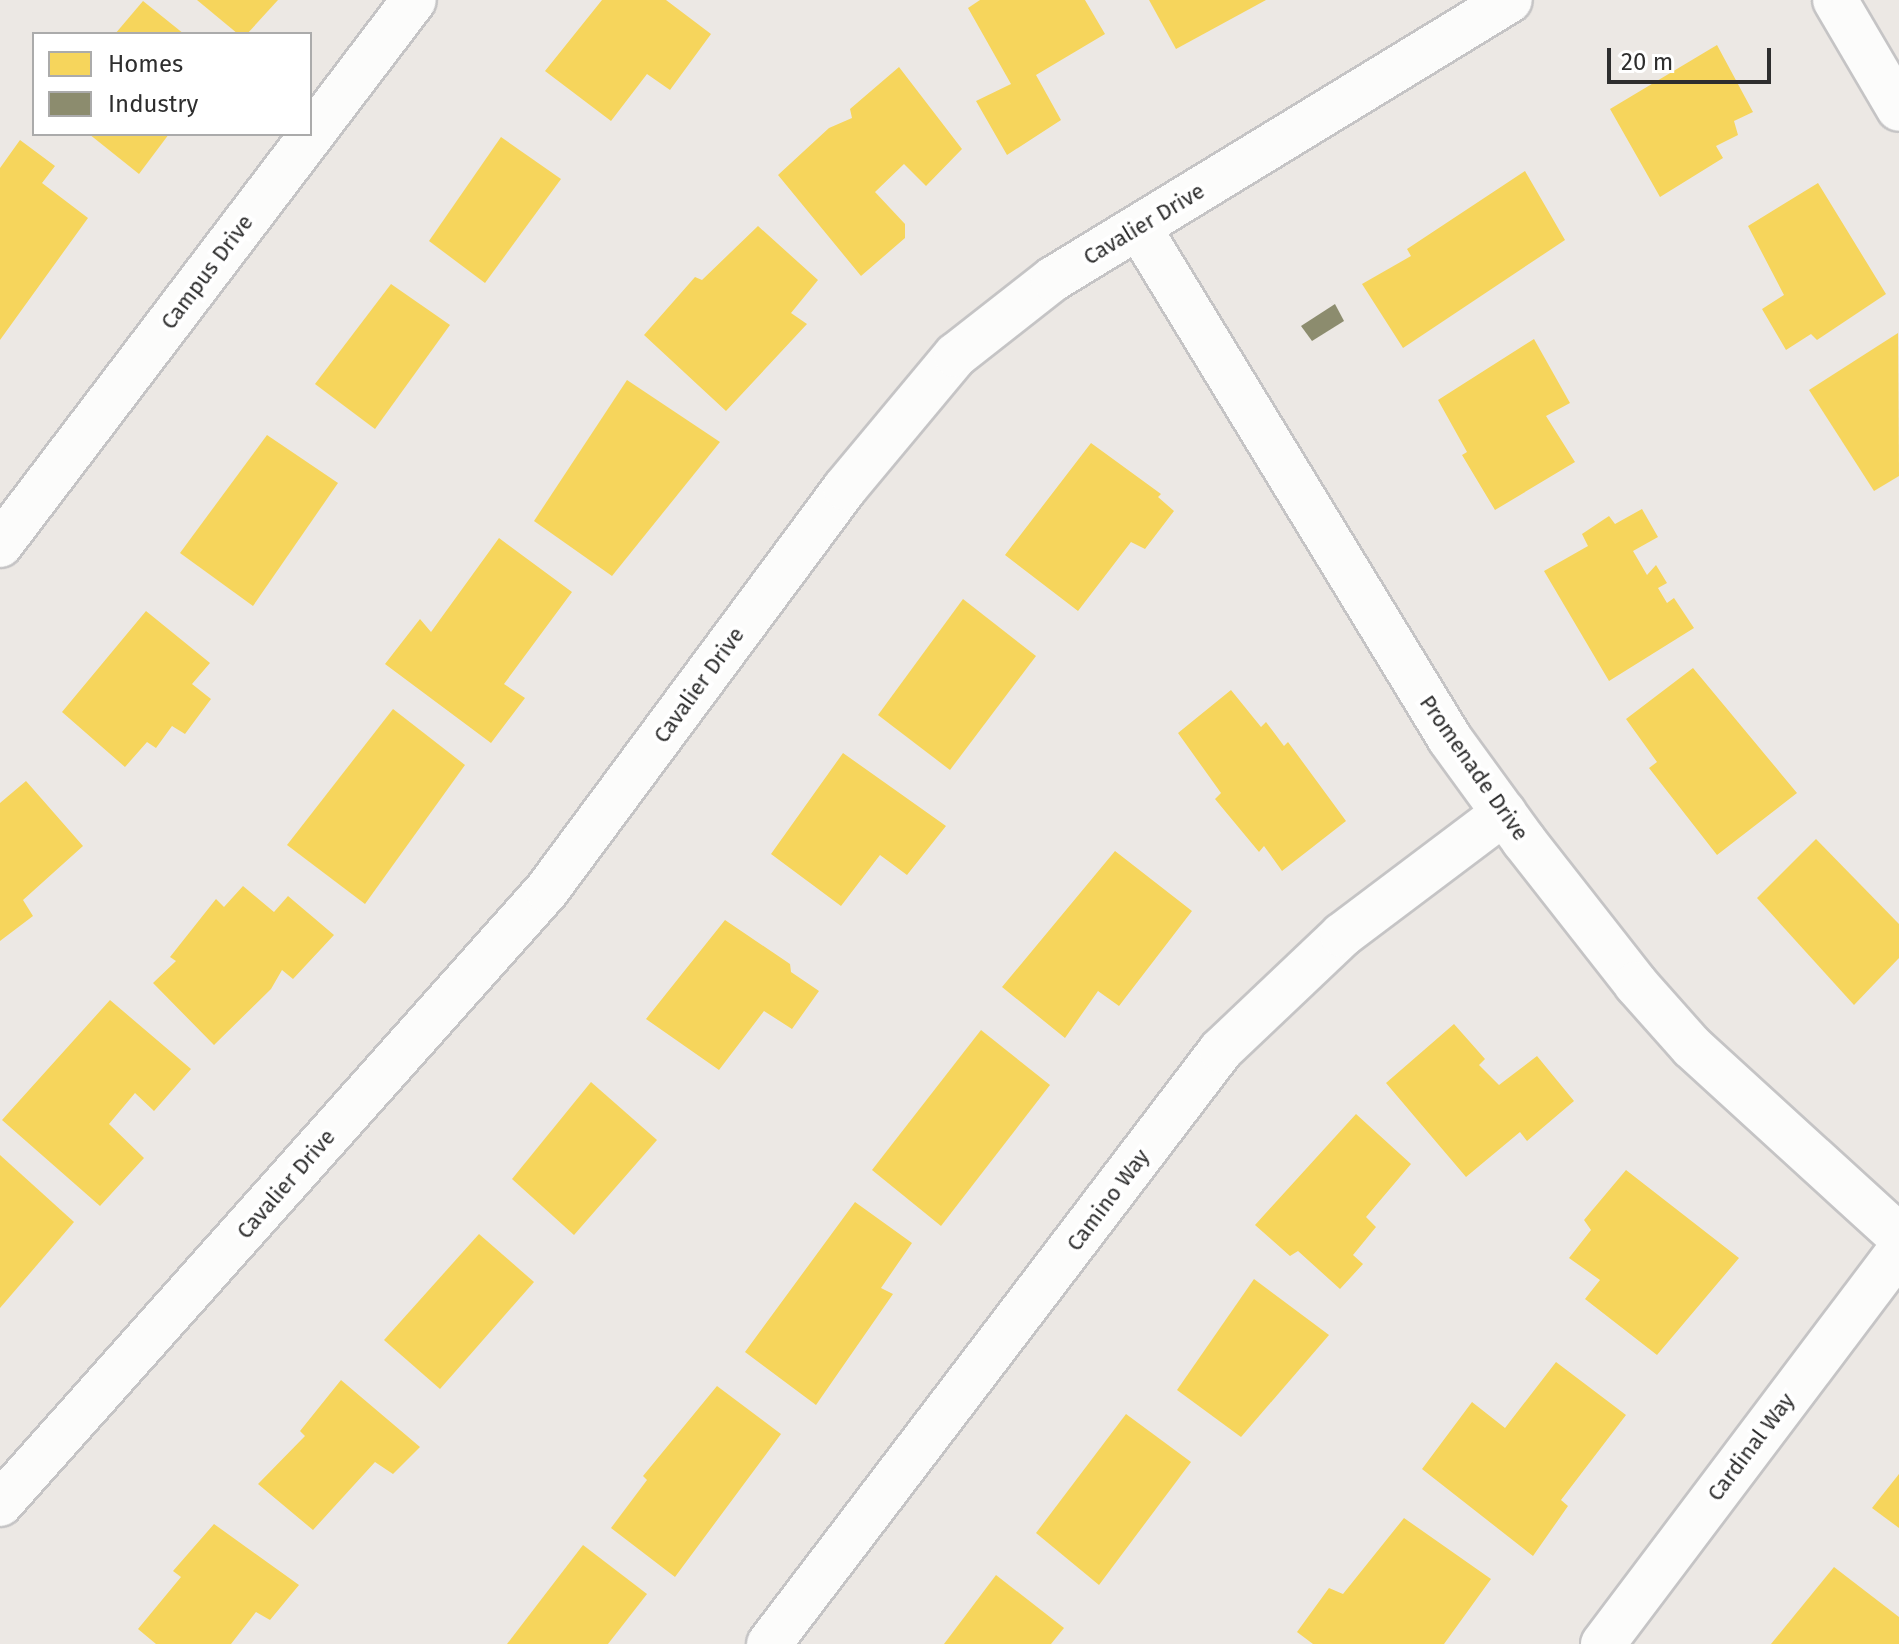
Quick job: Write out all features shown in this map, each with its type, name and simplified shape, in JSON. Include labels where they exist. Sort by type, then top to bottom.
[{"type":"street","name":"Campus Drive","points":[[312,134],[414,0]]},
{"type":"street","points":[[1835,0],[1899,109]]},
{"type":"street","name":"Cavalier Drive","points":[[0,1504],[547,890],[845,488],[956,355],[1053,279],[1505,1]]},
{"type":"street","name":"Campus Drive","points":[[0,545],[311,136]]},
{"type":"street","name":"Promenade Drive","points":[[1139,228],[1450,739],[1588,926],[1692,1047],[1899,1236]]},
{"type":"street","name":"Camino Way","points":[[769,1644],[1221,1050],[1342,935],[1504,813]]},
{"type":"street","name":"Cardinal Way","points":[[1603,1644],[1899,1251]]},
{"type":"building: Homes","points":[[197,0],[278,0],[249,32],[236,32]]},
{"type":"building: Homes","points":[[602,0],[666,0],[711,34],[670,90],[647,74],[611,121],[545,71]]},
{"type":"building: Homes","points":[[980,0],[1085,0],[1105,34],[1036,75],[1061,120],[1007,155],[976,101],[1011,84],[968,8]]},
{"type":"building: Homes","points":[[1149,0],[1266,0],[1176,49]]},
{"type":"building: Homes","points":[[143,1],[182,32],[117,32]]},
{"type":"building: Homes","points":[[1717,45],[1753,112],[1734,121],[1738,135],[1716,146],[1723,158],[1660,197],[1610,109]]},
{"type":"building: Homes","points":[[899,67],[962,149],[926,186],[904,164],[875,192],[905,224],[905,238],[861,276],[778,175],[829,128],[852,118],[850,109]]},
{"type":"building: Homes","points":[[92,136],[168,136],[139,174]]},
{"type":"building: Homes","points":[[501,137],[561,179],[485,283],[429,241]]},
{"type":"building: Homes","points":[[20,140],[55,166],[42,183],[88,218],[0,340],[0,168]]},
{"type":"building: Homes","points":[[1525,171],[1565,240],[1403,348],[1362,284],[1411,256],[1407,249]]},
{"type":"building: Homes","points":[[1818,183],[1886,294],[1817,340],[1811,334],[1786,350],[1762,309],[1784,295],[1748,226]]},
{"type":"building: Homes","points":[[758,226],[818,280],[791,313],[807,324],[726,411],[644,335],[695,277],[702,280]]},
{"type":"building: Homes","points":[[391,284],[450,325],[375,429],[315,384]]},
{"type":"building: Homes","points":[[1898,333],[1899,476],[1874,491],[1809,390]]},
{"type":"building: Homes","points":[[1534,339],[1570,403],[1546,416],[1575,462],[1495,510],[1462,455],[1467,452],[1438,400]]},
{"type":"building: Homes","points":[[627,380],[720,442],[612,576],[534,521]]},
{"type":"building: Homes","points":[[267,435],[338,483],[253,606],[180,553]]},
{"type":"building: Homes","points":[[1091,443],[1161,494],[1158,497],[1174,511],[1145,549],[1131,542],[1078,611],[1005,555]]},
{"type":"building: Homes","points":[[1642,509],[1658,537],[1633,551],[1647,575],[1656,565],[1667,583],[1658,588],[1667,603],[1674,598],[1694,628],[1609,681],[1544,571],[1588,546],[1582,534],[1609,516],[1615,524]]},
{"type":"building: Homes","points":[[499,538],[572,592],[504,684],[525,698],[491,743],[385,664],[420,619],[431,632]]},
{"type":"building: Homes","points":[[963,599],[1036,656],[950,770],[878,715]]},
{"type":"building: Homes","points":[[146,611],[210,663],[192,684],[211,699],[185,734],[172,726],[156,748],[147,742],[125,767],[62,712]]},
{"type":"building: Homes","points":[[1693,668],[1797,793],[1717,855],[1649,768],[1657,762],[1626,719]]},
{"type":"building: Homes","points":[[1231,690],[1261,727],[1266,722],[1284,746],[1288,742],[1346,821],[1282,871],[1264,846],[1259,852],[1215,799],[1221,793],[1178,733]]},
{"type":"building: Homes","points":[[393,709],[465,765],[365,904],[287,845]]},
{"type":"building: Homes","points":[[843,753],[946,826],[907,875],[880,855],[841,906],[771,854]]},
{"type":"building: Homes","points":[[26,781],[83,846],[23,900],[33,916],[0,941],[0,803]]},
{"type":"building: Homes","points":[[1816,839],[1899,924],[1899,958],[1854,1005],[1757,898]]},
{"type":"building: Homes","points":[[1115,851],[1192,911],[1119,1006],[1098,991],[1065,1038],[1002,987]]},
{"type":"building: Homes","points":[[243,886],[274,912],[288,896],[334,935],[293,979],[282,970],[271,989],[214,1045],[153,983],[176,961],[170,957],[216,899],[224,907]]},
{"type":"building: Homes","points":[[725,920],[790,964],[791,972],[819,991],[792,1029],[764,1011],[719,1070],[646,1019]]},
{"type":"building: Homes","points":[[110,1000],[191,1069],[154,1111],[135,1093],[109,1124],[144,1158],[100,1206],[2,1120]]},
{"type":"building: Homes","points":[[1454,1024],[1485,1059],[1479,1065],[1499,1085],[1537,1056],[1574,1101],[1527,1141],[1520,1132],[1466,1177],[1386,1083]]},
{"type":"building: Homes","points":[[981,1030],[1050,1085],[941,1226],[872,1170]]},
{"type":"building: Homes","points":[[591,1082],[657,1140],[574,1235],[512,1179]]},
{"type":"building: Homes","points":[[1356,1114],[1411,1164],[1366,1217],[1376,1227],[1353,1255],[1363,1264],[1340,1289],[1298,1251],[1290,1256],[1255,1225]]},
{"type":"building: Homes","points":[[0,1155],[74,1222],[0,1308]]},
{"type":"building: Homes","points":[[1626,1170],[1739,1258],[1657,1355],[1585,1299],[1600,1280],[1569,1258],[1591,1230],[1584,1220]]},
{"type":"building: Homes","points":[[855,1202],[912,1243],[881,1288],[893,1294],[816,1405],[745,1352]]},
{"type":"building: Homes","points":[[479,1234],[534,1282],[440,1389],[384,1340]]},
{"type":"building: Homes","points":[[1254,1279],[1329,1335],[1241,1437],[1177,1390]]},
{"type":"building: Homes","points":[[1556,1362],[1626,1415],[1561,1500],[1568,1506],[1533,1556],[1422,1469],[1472,1402],[1505,1428]]},
{"type":"building: Homes","points":[[341,1380],[420,1447],[393,1474],[375,1462],[313,1530],[258,1484],[305,1436],[300,1431]]},
{"type":"building: Homes","points":[[717,1386],[781,1434],[675,1577],[611,1528],[647,1480],[643,1476]]},
{"type":"building: Homes","points":[[1126,1414],[1191,1462],[1099,1585],[1036,1533]]},
{"type":"building: Homes","points":[[1899,1474],[1899,1528],[1872,1508]]},
{"type":"building: Homes","points":[[1404,1518],[1491,1579],[1444,1644],[1313,1644],[1297,1632],[1329,1588],[1343,1594]]},
{"type":"building: Homes","points":[[214,1524],[299,1585],[270,1620],[256,1612],[231,1644],[156,1644],[138,1629],[181,1577],[173,1571]]},
{"type":"building: Homes","points":[[583,1545],[647,1594],[608,1644],[507,1644]]},
{"type":"building: Homes","points":[[1834,1567],[1899,1617],[1899,1644],[1771,1644]]},
{"type":"building: Homes","points":[[996,1575],[1064,1628],[1051,1644],[944,1644]]},
{"type":"building: Industry","points":[[1335,304],[1344,321],[1312,341],[1301,326]]}]
